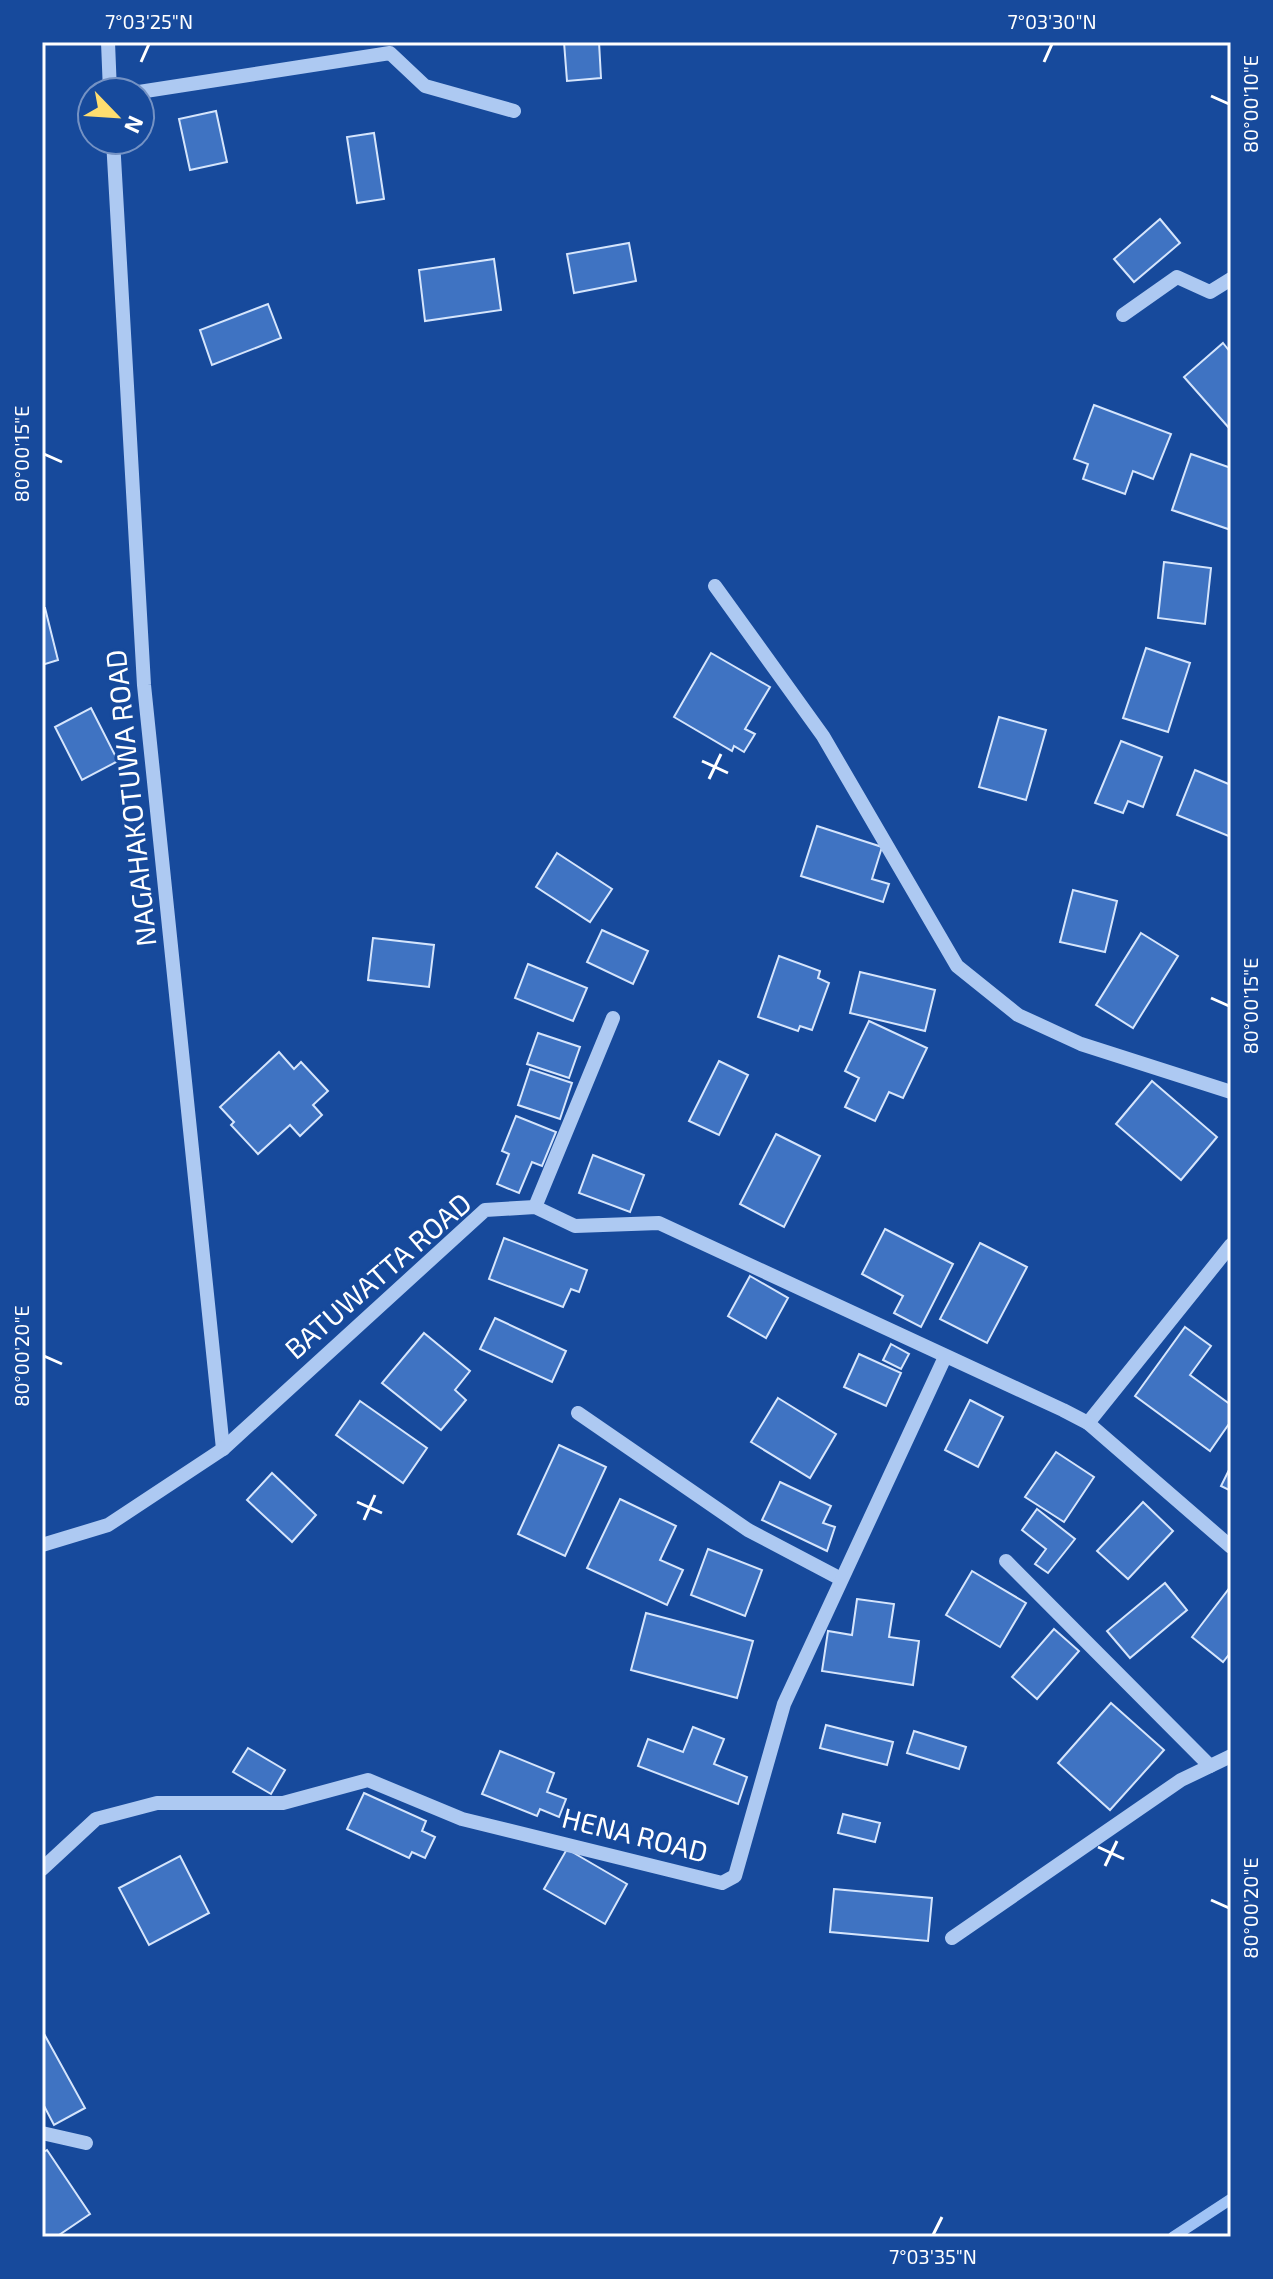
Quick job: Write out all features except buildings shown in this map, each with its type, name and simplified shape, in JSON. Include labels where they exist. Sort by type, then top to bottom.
[{"type":"street","points":[[108,42],[109,76]]},
{"type":"street","points":[[156,89],[390,53],[425,86],[514,111]]},
{"type":"street","name":"NAGAHAKOTUWA ROAD","points":[[114,156],[144,685],[223,1449]]},
{"type":"street","points":[[1123,315],[1177,277],[1210,292],[1231,279]]},
{"type":"street","points":[[715,586],[823,736],[957,966],[1018,1015],[1081,1044],[1231,1092]]},
{"type":"street","points":[[535,1207],[613,1018]]},
{"type":"street","name":"BATUWATTA ROAD","points":[[42,1545],[108,1525],[223,1449],[485,1210],[535,1207],[575,1226],[659,1223],[1088,1423],[1231,1547]]},
{"type":"street","points":[[1088,1423],[1231,1245]]},
{"type":"street","name":"HENA ROAD","points":[[42,1869],[96,1819],[157,1803],[283,1803],[368,1780],[462,1819],[722,1883],[735,1876],[784,1704],[945,1357]]},
{"type":"street","points":[[578,1413],[748,1530],[841,1579]]},
{"type":"street","points":[[1006,1561],[1210,1766]]},
{"type":"street","points":[[952,1938],[1181,1780],[1231,1756]]},
{"type":"street","points":[[42,2133],[86,2143]]},
{"type":"waterway","points":[[1173,2237],[1231,2199]]}]
